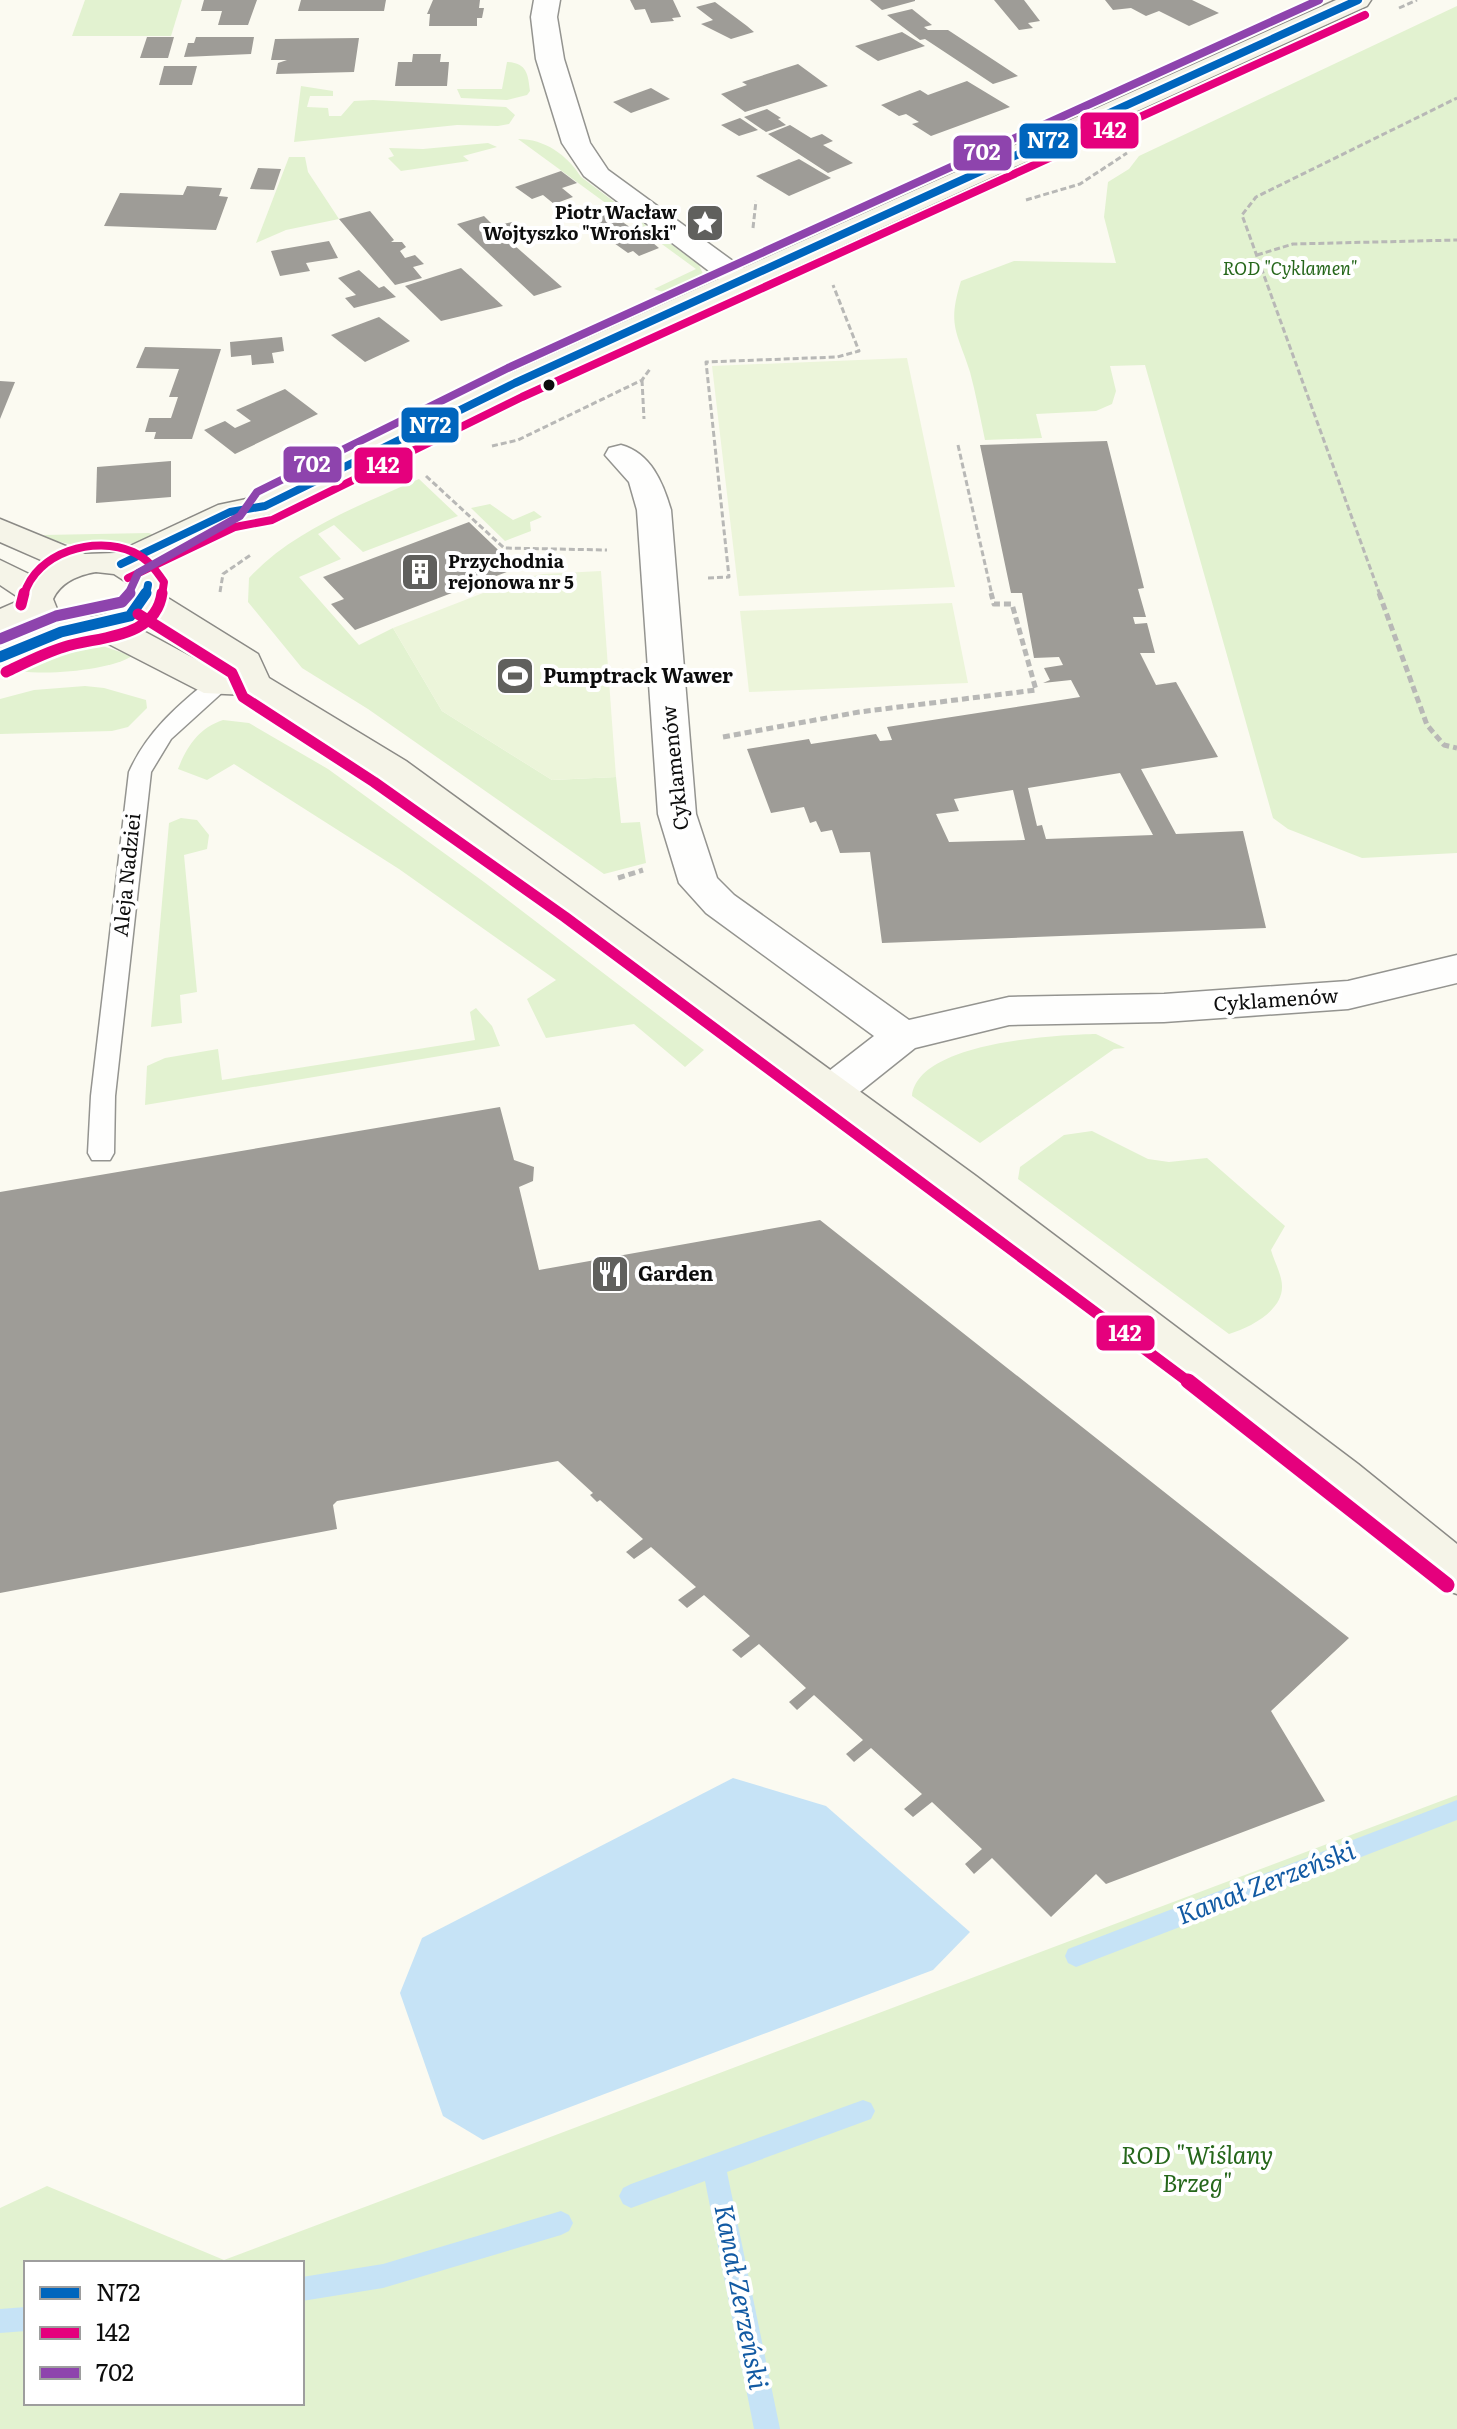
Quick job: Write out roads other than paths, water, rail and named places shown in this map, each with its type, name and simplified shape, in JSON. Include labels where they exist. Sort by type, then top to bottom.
[{"type":"street","points":[[547,0],[544,17],[550,59],[576,143],[598,176],[741,281]]},
{"type":"street","points":[[138,583],[251,528],[265,506],[489,396],[1358,0]]},
{"type":"street","name":"Cyklamenów","points":[[621,455],[645,479],[654,510],[677,814],[684,845],[699,883],[720,904],[902,1036]]},
{"type":"street","points":[[0,529],[79,564],[138,583],[245,662],[235,685]]},
{"type":"street","points":[[0,622],[37,600],[50,577],[79,564]]},
{"type":"street","points":[[0,570],[37,600],[49,620],[126,636],[235,685],[393,770],[831,1092],[1329,1469],[1457,1573]]},
{"type":"street","points":[[0,657],[133,613],[138,583]]},
{"type":"street","name":"Cyklamenów","points":[[831,1092],[902,1036],[1009,1011],[1164,1008],[1348,995],[1457,969]]},
{"type":"lane","name":"Aleja Nadziei","points":[[101,1153],[103,1096],[140,772],[151,749],[171,723],[235,685]]},
{"type":"water","points":[[733,1778],[826,1806],[970,1932],[933,1970],[483,2140],[443,2116],[400,1993],[422,1938]]},
{"type":"waterway","name":"Kanał Zerzeński","points":[[1076,1956],[1457,1810]]},
{"type":"waterway","name":"Kanał Zerzeński","points":[[631,2196],[863,2111]]},
{"type":"waterway","name":"Kanał Zerzeński","points":[[714,2166],[767,2429]]},
{"type":"waterway","name":"Kanał Zerzeński","points":[[304,2289],[383,2276],[561,2223]]},
{"type":"waterway","name":"Kanał Zerzeński","points":[[0,2321],[24,2319]]},
{"type":"place","name":"Piotr Wacław Wojtyszko \"Wroński\"","points":[[705,223]]},
{"type":"place","name":"Przychodnia rejonowa nr 5","points":[[420,572]]},
{"type":"place","name":"Pumptrack Wawer","points":[[515,676]]},
{"type":"place","name":"Garden","points":[[610,1274]]},
{"type":"park label","name":"ROD \"Cyklamen\"","points":[[1290,269]]},
{"type":"park label","name":"ROD \"Wiślany Brzeg\"","points":[[1197,2170]]}]
